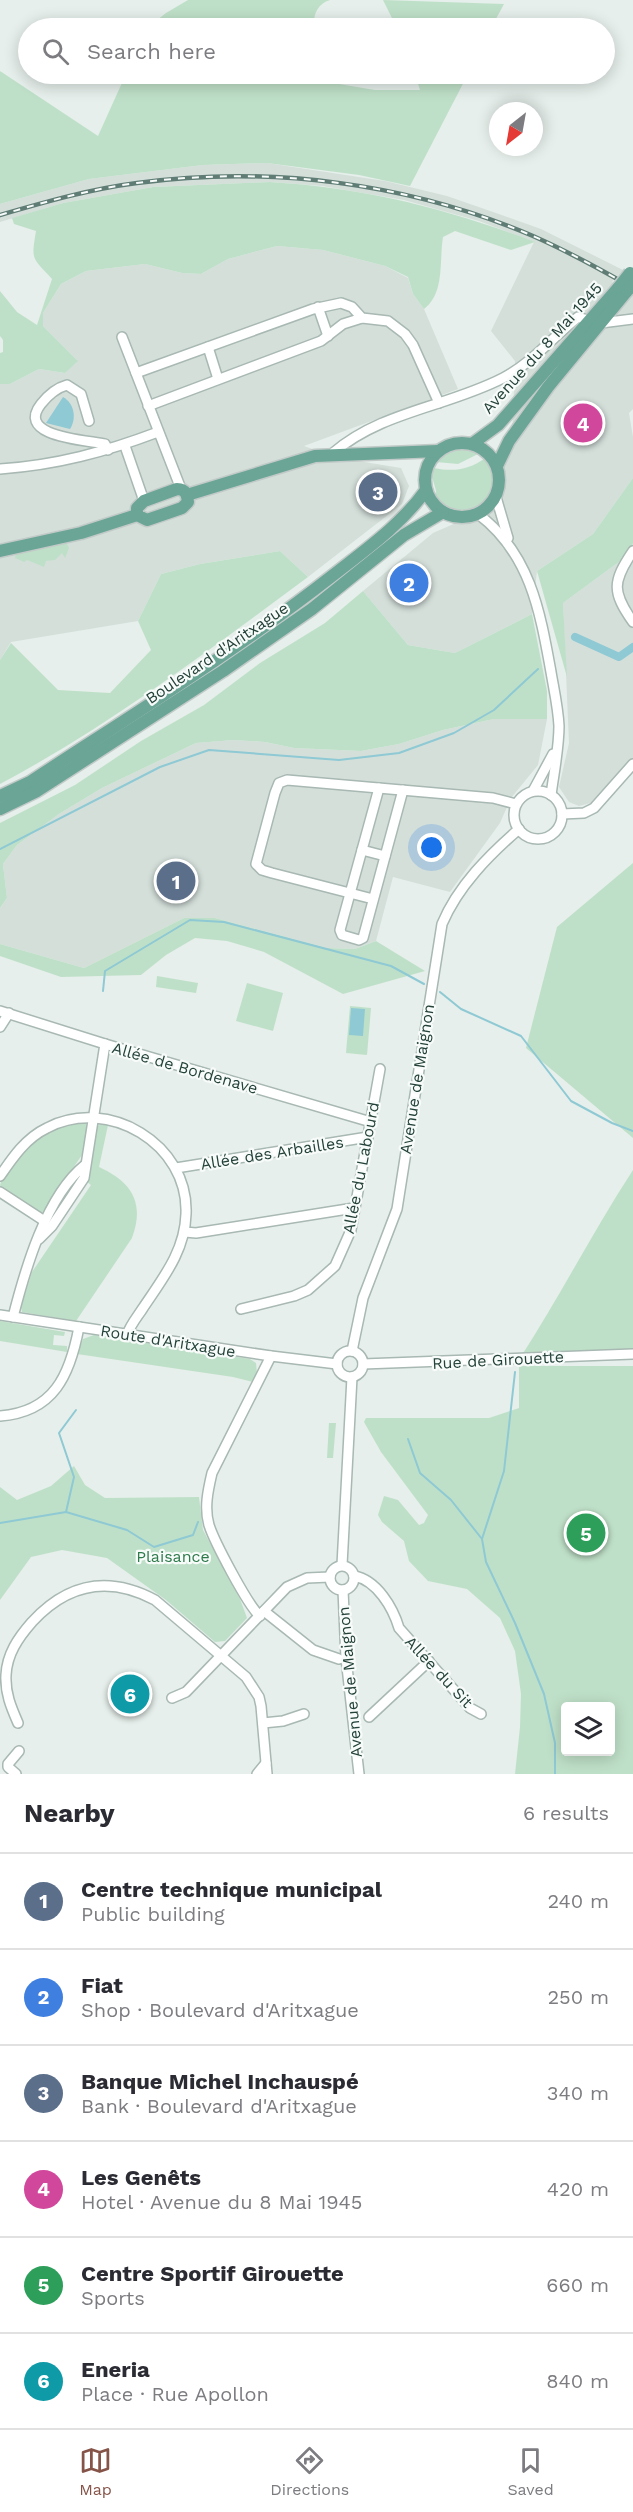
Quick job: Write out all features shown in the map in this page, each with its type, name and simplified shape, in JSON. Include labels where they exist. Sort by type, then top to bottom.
[{"type":"main road","name":"Avenue du 8 Mai 1945","points":[[472,444],[498,424],[595,322],[616,305],[628,281]]},
{"type":"main road","name":"Avenue du 8 Mai 1945","points":[[497,466],[504,449],[530,412],[595,322],[628,281]]},
{"type":"main road","points":[[460,442],[472,444],[486,452],[497,466],[500,482],[496,497],[491,504],[478,514],[459,517],[443,512],[430,499],[426,490],[426,471],[438,451],[448,445],[460,442]]},
{"type":"main road","points":[[184,492],[188,502],[182,508],[147,520],[137,515],[137,508],[144,501],[300,459],[333,453],[438,451]]},
{"type":"main road","points":[[366,452],[407,457],[417,461],[426,471]]},
{"type":"main road","name":"Boulevard d'Aritxague","points":[[0,796],[40,776],[213,662],[302,600],[405,516],[426,490]]},
{"type":"main road","name":"Boulevard d'Aritxague","points":[[0,809],[37,791],[223,671],[312,609],[404,535],[443,512]]},
{"type":"main road","points":[[0,551],[81,533],[137,515]]},
{"type":"street","points":[[136,373],[318,308],[341,303],[352,307],[362,318]]},
{"type":"street","points":[[616,305],[622,314],[632,319]]},
{"type":"street","points":[[318,308],[328,336]]},
{"type":"street","points":[[333,453],[352,437],[381,422],[439,403],[503,378],[532,358],[578,317],[595,322],[632,319]]},
{"type":"street","points":[[148,406],[321,341],[343,324],[362,318],[388,321],[405,334],[413,345],[439,403]]},
{"type":"street","points":[[122,337],[158,432],[184,492]]},
{"type":"street","points":[[208,347],[218,379]]},
{"type":"street","points":[[89,421],[81,394],[75,388],[67,385],[57,387],[36,410],[37,424],[48,433],[105,444],[108,450]]},
{"type":"street","points":[[0,469],[55,463],[125,446],[158,432]]},
{"type":"street","points":[[125,446],[144,501]]},
{"type":"street","points":[[496,497],[510,543],[544,627],[558,712],[551,795]]},
{"type":"street","points":[[478,514],[510,543]]},
{"type":"street","points":[[633,551],[621,569],[616,585],[620,604],[633,622]]},
{"type":"street","points":[[533,791],[551,795],[559,803],[562,814],[558,828],[545,837],[530,837],[519,829],[514,817],[516,804],[526,794],[533,791],[544,774],[556,746]]},
{"type":"street","points":[[562,814],[584,813],[594,808],[633,764]]},
{"type":"street","points":[[373,899],[262,870],[256,864],[279,783],[286,780],[403,790],[493,798],[516,804]]},
{"type":"street","points":[[379,788],[340,930],[342,935],[360,940],[363,938],[403,790]]},
{"type":"street","name":"Avenue de Maignon","points":[[352,1351],[363,1299],[397,1209],[442,924],[453,901],[492,852],[519,829]]},
{"type":"street","points":[[362,850],[385,856]]},
{"type":"street","points":[[0,1026],[4,1012]]},
{"type":"street","name":"Allée de Bordenave","points":[[4,1012],[371,1122]]},
{"type":"street","points":[[39,1239],[52,1226],[84,1178],[84,1165],[105,1044]]},
{"type":"street","name":"Allée du Labourd","points":[[241,1309],[294,1296],[308,1290],[321,1281],[335,1266],[342,1254],[351,1230],[380,1069]]},
{"type":"street","points":[[0,1176],[23,1145],[46,1128],[73,1119],[93,1118],[114,1121],[141,1132],[157,1144],[176,1168],[186,1206],[185,1232],[180,1250],[172,1265],[127,1335]]},
{"type":"street","name":"Allée des Arbailles","points":[[176,1168],[368,1137]]},
{"type":"street","points":[[13,1317],[43,1220],[75,1173],[84,1165]]},
{"type":"street","points":[[0,1192],[43,1220]]},
{"type":"street","points":[[185,1232],[196,1233],[354,1209]]},
{"type":"street","name":"Route d'Aritxague","points":[[0,1315],[337,1364]]},
{"type":"street","points":[[0,1416],[35,1407],[58,1387],[70,1366],[79,1327]]},
{"type":"street","points":[[352,1351],[359,1354],[363,1364],[358,1374],[351,1377],[342,1375],[337,1364],[344,1353],[352,1351]]},
{"type":"street","name":"Rue de Girouette","points":[[363,1364],[633,1354]]},
{"type":"street","points":[[271,1356],[212,1473],[207,1493],[209,1524],[228,1563],[262,1613],[313,1650],[339,1659]]},
{"type":"street","points":[[342,1565],[351,1377]]},
{"type":"street","points":[[342,1565],[351,1569],[354,1576],[350,1587],[343,1590],[333,1586],[330,1577],[334,1569],[342,1565]]},
{"type":"street","name":"Allée du Sit","points":[[354,1576],[371,1584],[394,1611],[399,1628],[470,1708],[481,1714]]},
{"type":"street","points":[[172,1698],[186,1692],[294,1583],[307,1578],[330,1577]]},
{"type":"street","points":[[18,1723],[7,1696],[6,1686],[6,1674],[12,1648],[42,1611],[74,1591],[88,1587],[116,1587],[144,1594],[155,1600],[246,1677],[259,1696],[267,1774]]},
{"type":"street","name":"Avenue de Maignon","points":[[343,1590],[346,1658],[359,1774]]},
{"type":"street","points":[[369,1717],[429,1661]]},
{"type":"street","points":[[263,1723],[283,1721],[304,1714]]},
{"type":"street","points":[[16,1774],[8,1767],[8,1764],[19,1751]]},
{"type":"street","points":[[257,1774],[266,1763]]},
{"type":"shaded area","points":[[267,163],[385,181],[447,196],[541,229],[623,270],[612,282],[633,294],[633,409],[629,413],[633,437],[633,478],[593,534],[537,571],[532,614],[455,653],[408,645],[363,591],[433,533],[488,509],[512,438],[515,361],[491,331],[534,242],[479,221],[404,200],[322,186],[270,182],[153,187],[63,203],[0,222],[0,204],[89,179],[203,165]]},
{"type":"shaded area","points":[[277,246],[323,250],[385,266],[408,278],[413,294],[424,309],[458,389],[304,446],[334,457],[401,468],[409,486],[402,504],[308,577],[280,551],[200,564],[161,574],[138,621],[11,642],[0,660],[0,384],[10,384],[39,369],[65,373],[77,360],[43,326],[43,313],[61,284],[86,271],[145,264],[182,273],[201,274],[228,259]]},
{"type":"shaded area","points":[[633,543],[633,768],[591,803],[579,806],[569,802],[559,787],[569,743],[563,603],[627,556]]},
{"type":"shaded area","points":[[494,719],[547,719],[538,765],[511,798],[500,823],[450,892],[393,877],[376,941],[355,949],[327,948],[215,918],[184,918],[84,968],[0,944],[0,908],[7,898],[3,864],[17,845],[59,814],[102,788],[196,743],[234,740],[265,742],[294,748],[361,751],[399,744],[443,730]]},
{"type":"green space","points":[[188,0],[330,0],[322,4],[314,18],[160,18]]},
{"type":"green space","points":[[383,0],[504,4],[496,18],[392,18]]},
{"type":"green space","points":[[0,71],[98,136],[121,84],[339,84],[375,90],[420,90],[418,84],[463,84],[410,186],[359,175],[267,163],[203,165],[89,179],[0,204]]},
{"type":"green space","points":[[270,182],[339,189],[405,201],[469,219],[535,242],[511,250],[455,231],[443,237],[438,286],[431,302],[424,309],[413,294],[408,277],[385,266],[323,250],[277,246],[228,259],[201,274],[182,273],[145,264],[86,271],[61,284],[43,313],[43,326],[78,361],[65,373],[39,369],[10,384],[0,384],[0,353],[3,352],[3,340],[0,336],[0,291],[17,312],[37,325],[52,279],[35,258],[36,231],[14,224],[12,218],[63,203],[153,187]]},
{"type":"green space","points":[[465,448],[480,453],[458,464],[436,462],[449,452]]},
{"type":"green space","points":[[485,458],[493,474],[494,488],[488,499],[479,508],[467,512],[455,513],[445,509],[436,498],[432,477],[434,468],[461,469]]},
{"type":"green space","points":[[633,478],[633,543],[627,556],[563,603],[567,677],[537,571],[593,534]]},
{"type":"green space","points":[[66,542],[69,548],[65,558],[62,553],[55,560],[46,561],[44,567],[15,558],[16,553]]},
{"type":"green space","points":[[280,551],[308,577],[119,713],[0,784],[0,660],[11,643],[58,690],[110,693],[151,650],[138,621],[161,574],[200,564]]},
{"type":"green space","points":[[363,591],[408,645],[455,653],[532,614],[547,691],[547,719],[494,719],[443,730],[399,744],[361,751],[294,748],[265,742],[234,740],[196,743],[102,788],[59,814],[17,845],[3,864],[7,898],[0,908],[0,823],[75,785],[141,741],[204,705],[260,663],[325,623]]},
{"type":"green space","points":[[633,863],[633,1138],[526,1048],[557,927]]},
{"type":"green space","points":[[184,918],[215,918],[327,948],[355,949],[376,941],[425,971],[343,994],[264,952],[227,941],[195,938],[166,955],[141,975],[61,977],[0,956],[0,944],[84,968]]},
{"type":"green space","points":[[157,976],[198,983],[196,993],[156,987]]},
{"type":"green space","points":[[247,983],[283,993],[273,1031],[236,1021]]},
{"type":"green space","points":[[350,1006],[371,1008],[367,1055],[346,1053]]},
{"type":"green space","points":[[85,1122],[87,1126],[82,1155],[42,1213],[0,1188],[1,1181],[10,1166],[23,1150],[38,1138],[59,1128]]},
{"type":"green space","points":[[101,1124],[108,1125],[99,1167],[120,1180],[133,1195],[137,1214],[132,1238],[76,1321],[22,1312],[21,1307],[32,1272],[91,1185],[86,1181],[96,1127]]},
{"type":"green space","points":[[633,1170],[633,1351],[522,1355],[605,1216]]},
{"type":"green space","points":[[0,1321],[65,1332],[64,1336],[54,1335],[53,1345],[67,1346],[67,1352],[0,1341]]},
{"type":"green space","points":[[94,1335],[250,1359],[256,1363],[257,1373],[253,1382],[77,1354],[83,1339]]},
{"type":"green space","points":[[519,1366],[633,1366],[633,1774],[515,1774],[521,1694],[515,1651],[500,1618],[467,1589],[428,1581],[409,1561],[404,1541],[382,1522],[378,1515],[384,1496],[398,1500],[419,1525],[424,1523],[428,1515],[381,1452],[364,1422],[366,1418],[489,1418],[519,1408]]},
{"type":"green space","points":[[329,1423],[336,1423],[333,1458],[327,1458]]},
{"type":"green space","name":"Plaisance","points":[[74,1466],[85,1485],[105,1498],[199,1497],[203,1530],[240,1599],[247,1618],[225,1641],[215,1642],[166,1600],[107,1558],[62,1550],[31,1557],[0,1600],[0,1487],[17,1500],[51,1486]]},
{"type":"water","points":[[63,397],[70,403],[73,411],[70,429],[46,423]]},
{"type":"water","points":[[351,1008],[365,1009],[363,1036],[349,1035]]},
{"type":"waterway","points":[[575,637],[619,657],[633,647]]},
{"type":"waterway","points":[[0,849],[160,767],[209,750],[339,760],[399,753],[454,733],[494,710],[538,669]]},
{"type":"waterway","points":[[103,991],[105,971],[190,920],[224,922],[391,966],[424,984]]},
{"type":"waterway","points":[[440,992],[461,1009],[521,1036],[571,1101],[612,1123],[633,1131]]},
{"type":"waterway","points":[[482,1539],[504,1471],[515,1372]]},
{"type":"waterway","points":[[66,1512],[74,1477],[59,1433],[76,1410]]},
{"type":"waterway","points":[[408,1439],[420,1473],[451,1500],[482,1539],[486,1562],[515,1623],[544,1694],[555,1743],[555,1774]]},
{"type":"waterway","points":[[0,1523],[66,1512],[127,1530],[154,1547],[193,1535],[198,1522]]},
{"type":"railway","points":[[0,215],[102,189],[187,178],[238,176],[338,183],[388,191],[486,218],[533,236],[633,288]]},
{"type":"place","name":"Les Genêts","points":[[583,423]]},
{"type":"place","name":"Banque Michel Inchauspé","points":[[378,492]]},
{"type":"place","name":"Fiat","points":[[409,583]]},
{"type":"place","name":"Centre technique municipal","points":[[176,881]]},
{"type":"place","name":"Centre Sportif Girouette","points":[[586,1533]]},
{"type":"place","name":"Eneria","points":[[130,1694]]}]
